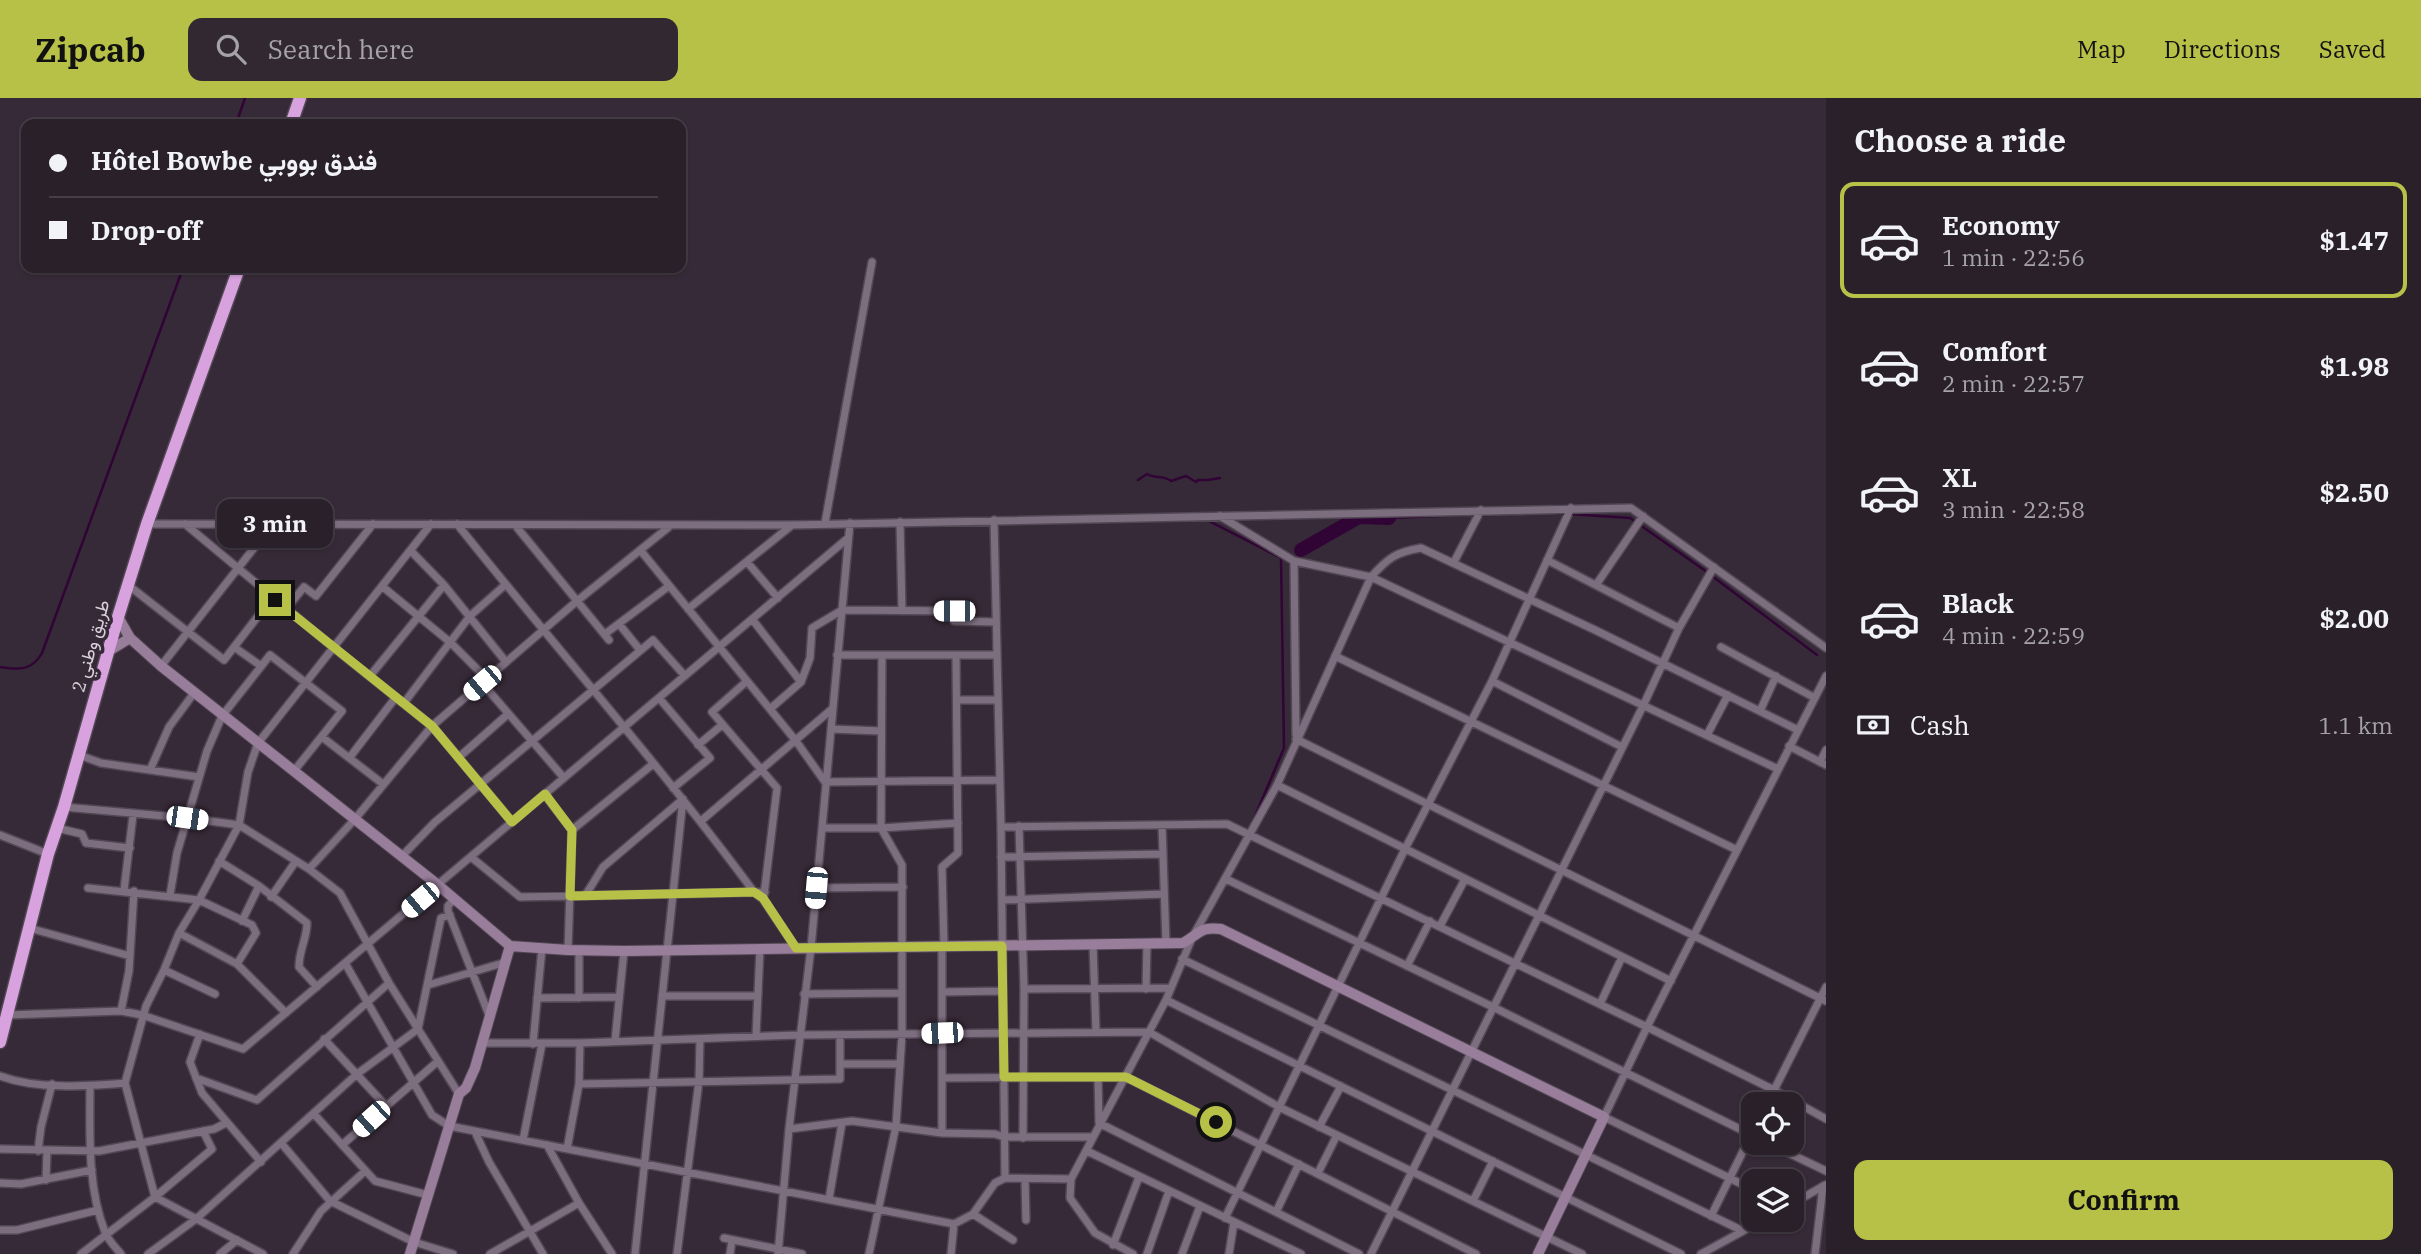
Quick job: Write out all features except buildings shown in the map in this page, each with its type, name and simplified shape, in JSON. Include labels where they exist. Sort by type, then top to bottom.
[{"type":"highway","points":[[292,119],[300,98]]},
{"type":"highway","name":"طريق وطني 2","points":[[0,1042],[48,854],[64,807],[107,652],[147,524],[237,273]]},
{"type":"street","points":[[825,523],[872,262]]},
{"type":"street","points":[[1225,1218],[1317,1025],[1492,681],[1571,508]]},
{"type":"street","points":[[147,524],[671,526],[1631,508],[1639,521],[1714,567],[1826,648]]},
{"type":"street","points":[[1454,562],[1481,510]]},
{"type":"street","points":[[1220,516],[1294,561],[1371,577],[1778,769]]},
{"type":"street","points":[[994,520],[1005,1178]]},
{"type":"street","points":[[1596,585],[1639,521]]},
{"type":"street","points":[[900,522],[902,611]]},
{"type":"street","points":[[778,1252],[789,1129],[811,948],[850,523]]},
{"type":"street","points":[[185,524],[432,726],[512,822]]},
{"type":"street","points":[[161,666],[254,548],[264,524]]},
{"type":"street","points":[[286,609],[304,587],[316,596],[373,524]]},
{"type":"street","points":[[262,1254],[156,1198],[125,1083],[142,1015],[178,933],[239,825],[248,772],[258,743],[431,524]]},
{"type":"street","points":[[457,524],[542,631],[701,821],[754,892]]},
{"type":"street","points":[[688,609],[793,524]]},
{"type":"street","points":[[515,525],[607,637],[619,624],[669,586]]},
{"type":"street","points":[[309,869],[355,819],[432,726],[577,601],[671,526]]},
{"type":"street","points":[[8,1015],[121,1011],[142,1015],[243,1049],[848,538]]},
{"type":"street","points":[[1133,1254],[1095,1233],[1070,1198],[1071,1179],[1166,1000],[1192,938],[1276,785],[1371,577],[1384,562],[1402,551],[1421,548],[1798,730]]},
{"type":"street","points":[[411,551],[444,585],[506,662]]},
{"type":"street","points":[[641,551],[796,741],[825,782]]},
{"type":"street","points":[[1547,560],[1679,628]]},
{"type":"street","points":[[1294,561],[1296,739]]},
{"type":"street","points":[[747,562],[778,598]]},
{"type":"street","points":[[1371,1254],[1664,664],[1679,628],[1714,567]]},
{"type":"street","points":[[128,585],[224,660],[272,597]]},
{"type":"street","points":[[370,676],[444,585]]},
{"type":"street","points":[[404,703],[470,616],[505,585]]},
{"type":"street","points":[[383,587],[451,643],[564,778]]},
{"type":"street","points":[[770,709],[801,682],[810,658],[812,628],[842,610],[954,611],[954,621],[996,622]]},
{"type":"street","points":[[118,617],[130,638],[161,666],[402,856],[510,946],[624,951],[1183,943],[1209,927],[1221,929],[1741,1184]]},
{"type":"street","points":[[752,619],[801,682]]},
{"type":"street","points":[[619,624],[640,650]]},
{"type":"street","points":[[107,652],[130,638]]},
{"type":"street","points":[[402,856],[435,822],[533,743],[653,640],[685,676]]},
{"type":"street","points":[[234,647],[261,666]]},
{"type":"street","points":[[1721,647],[1815,698]]},
{"type":"street","points":[[170,895],[177,853],[207,751],[222,716],[270,654],[342,711],[294,771]]},
{"type":"street","points":[[837,655],[997,655]]},
{"type":"street","points":[[869,1254],[896,1126],[902,1035],[902,865],[881,828],[882,655]]},
{"type":"street","points":[[942,1133],[942,867],[958,853],[956,656]]},
{"type":"street","points":[[1335,656],[1737,850]]},
{"type":"street","points":[[1760,711],[1776,676]]},
{"type":"street","points":[[1538,1254],[1647,1027],[1826,676]]},
{"type":"street","points":[[747,681],[712,712],[777,788],[764,895],[796,948]]},
{"type":"street","points":[[1492,681],[1622,747]]},
{"type":"street","points":[[150,770],[169,727],[194,693]]},
{"type":"street","points":[[1707,735],[1728,695]]},
{"type":"street","points":[[349,757],[396,697]]},
{"type":"street","points":[[659,698],[710,758],[673,788]]},
{"type":"street","points":[[957,700],[998,700]]},
{"type":"street","points":[[701,821],[833,708]]},
{"type":"street","points":[[458,758],[508,714]]},
{"type":"street","points":[[698,745],[722,725]]},
{"type":"street","points":[[831,729],[881,731]]},
{"type":"street","points":[[322,737],[383,784]]},
{"type":"street","points":[[1296,739],[1823,1000]]},
{"type":"street","points":[[1789,746],[1823,764],[1826,750]]},
{"type":"street","points":[[79,755],[101,763],[199,777]]},
{"type":"street","points":[[572,830],[653,764]]},
{"type":"street","points":[[825,782],[1000,780]]},
{"type":"street","points":[[1276,785],[1671,981]]},
{"type":"street","points":[[545,794],[572,830],[568,950]]},
{"type":"street","points":[[635,1254],[683,799]]},
{"type":"street","points":[[584,895],[603,867],[683,799]]},
{"type":"street","points":[[64,807],[239,825],[309,869],[340,893],[389,983],[459,1094]]},
{"type":"street","points":[[124,890],[133,815]]},
{"type":"street","points":[[822,828],[881,828],[958,823]]},
{"type":"street","points":[[1001,827],[1227,824],[1647,1027],[1826,1119]]},
{"type":"street","points":[[1162,825],[1166,943]]},
{"type":"street","points":[[1019,826],[1024,989],[1023,1138]]},
{"type":"street","points":[[57,828],[82,834],[86,843],[130,848]]},
{"type":"street","points":[[0,835],[48,854]]},
{"type":"street","points":[[1001,857],[1163,854]]},
{"type":"street","points":[[471,857],[520,897],[754,892],[764,895]]},
{"type":"street","points":[[219,861],[307,923],[307,934],[299,953],[299,967],[317,987]]},
{"type":"street","points":[[271,897],[296,861]]},
{"type":"street","points":[[1440,926],[1465,879]]},
{"type":"street","points":[[1226,880],[1741,1128]]},
{"type":"street","points":[[242,921],[258,886]]},
{"type":"street","points":[[816,888],[903,887]]},
{"type":"street","points":[[88,888],[199,900],[252,925],[256,931],[237,964]]},
{"type":"street","points":[[121,1011],[129,975],[134,891]]},
{"type":"street","points":[[1002,900],[1164,894]]},
{"type":"street","points":[[454,899],[448,906],[450,915],[489,1015]]},
{"type":"street","points":[[148,1254],[196,1219],[357,1074],[418,1029],[442,918],[450,915]]},
{"type":"street","points":[[1408,966],[1430,921]]},
{"type":"street","points":[[29,928],[130,956]]},
{"type":"street","points":[[178,933],[237,964],[286,1013]]},
{"type":"street","points":[[1146,989],[1147,943]]},
{"type":"street","points":[[1093,944],[1096,1032]]},
{"type":"street","points":[[410,1254],[459,1094],[471,1079],[483,1043],[503,963],[510,946]]},
{"type":"street","points":[[523,1140],[538,1044],[537,998],[541,948]]},
{"type":"street","points":[[755,1036],[760,949]]},
{"type":"street","points":[[579,950],[579,998]]},
{"type":"street","points":[[615,1041],[624,951]]},
{"type":"street","points":[[1600,1004],[1622,957]]},
{"type":"street","points":[[1182,959],[1741,1231]]},
{"type":"street","points":[[345,963],[432,1115],[449,1126],[954,1224],[973,1214],[995,1183],[1005,1178],[1071,1179]]},
{"type":"street","points":[[428,985],[503,963]]},
{"type":"street","points":[[164,970],[215,994]]},
{"type":"street","points":[[196,1078],[257,1100],[389,983]]},
{"type":"street","points":[[1774,1090],[1823,1000],[1826,987]]},
{"type":"street","points":[[1024,989],[1171,988]]},
{"type":"street","points":[[942,992],[1003,991]]},
{"type":"street","points":[[804,994],[902,993]]},
{"type":"street","points":[[662,996],[758,996]]},
{"type":"street","points":[[537,998],[619,997]]},
{"type":"street","points":[[1166,1000],[1681,1254]]},
{"type":"street","points":[[483,1043],[580,1043],[800,1035],[1149,1032],[1279,1107],[1582,1254]]},
{"type":"street","points":[[200,1034],[190,1062],[202,1093],[261,1162]]},
{"type":"street","points":[[579,1084],[840,1079],[840,1035]]},
{"type":"street","points":[[324,1039],[386,1106]]},
{"type":"street","points":[[677,1254],[699,1082],[700,1039]]},
{"type":"street","points":[[567,1149],[579,1084],[580,1043]]},
{"type":"street","points":[[342,1145],[437,1062]]},
{"type":"street","points":[[840,1064],[900,1064]]},
{"type":"street","points":[[0,1076],[14,1082],[90,1086],[125,1083]]},
{"type":"street","points":[[1098,1077],[1099,1123]]},
{"type":"street","points":[[942,1078],[1126,1077],[1476,1254]]},
{"type":"street","points":[[46,1180],[41,1127],[52,1084]]},
{"type":"street","points":[[90,1086],[90,1151],[98,1209],[106,1234],[121,1254]]},
{"type":"street","points":[[1319,1127],[1341,1086]]},
{"type":"street","points":[[314,1114],[375,1181],[428,1195]]},
{"type":"street","points":[[789,1129],[852,1121],[942,1133],[995,1134],[1004,1138],[1093,1138]]},
{"type":"street","points":[[0,1149],[90,1151],[214,1129],[226,1123]]},
{"type":"street","points":[[829,1199],[842,1123]]},
{"type":"street","points":[[1099,1123],[1359,1254]]},
{"type":"street","points":[[80,1254],[156,1198],[212,1149],[204,1131]]},
{"type":"street","points":[[475,1132],[489,1162],[543,1254]]},
{"type":"street","points":[[1318,1173],[1337,1135]]},
{"type":"street","points":[[282,1144],[330,1201],[414,1242],[453,1254]]},
{"type":"street","points":[[547,1145],[579,1203],[612,1254]]},
{"type":"street","points":[[1087,1151],[1301,1254]]},
{"type":"street","points":[[1711,1216],[1742,1155]]},
{"type":"street","points":[[1793,1155],[1826,1171]]},
{"type":"street","points":[[1473,1201],[1493,1161]]},
{"type":"street","points":[[1276,1212],[1299,1164]]},
{"type":"street","points":[[0,1183],[21,1184],[92,1170]]},
{"type":"street","points":[[293,1254],[321,1211],[365,1171]]},
{"type":"street","points":[[1113,1245],[1139,1177]]},
{"type":"street","points":[[1025,1179],[1026,1220]]},
{"type":"street","points":[[1804,1197],[1824,1185]]},
{"type":"street","points":[[1815,1254],[1824,1185]]},
{"type":"street","points":[[1147,1254],[1170,1191]]},
{"type":"street","points":[[489,1254],[579,1203]]},
{"type":"street","points":[[1182,1254],[1200,1206]]},
{"type":"street","points":[[0,1230],[17,1230],[98,1209]]},
{"type":"street","points":[[973,1214],[1013,1240]]},
{"type":"street","points":[[1229,1254],[1234,1222]]},
{"type":"street","points":[[951,1254],[954,1224]]},
{"type":"street","points":[[1701,1254],[1741,1232]]},
{"type":"street","points":[[730,1254],[728,1239],[778,1252],[802,1254]]},
{"type":"street","points":[[220,1254],[237,1240]]},
{"type":"waterway","points":[[238,119],[245,98]]},
{"type":"waterway","points":[[0,667],[24,668],[34,663],[42,653],[181,273]]},
{"type":"waterway","points":[[1138,480],[1147,474],[1171,481],[1186,476],[1196,482],[1220,478]]},
{"type":"waterway","points":[[1553,513],[1630,518],[1707,572]]},
{"type":"waterway","points":[[1389,518],[1487,514]]},
{"type":"waterway","points":[[1301,550],[1359,517],[1389,518]]},
{"type":"waterway","points":[[1207,520],[1281,558],[1284,748],[1253,821]]},
{"type":"waterway","points":[[1712,576],[1817,655]]},
{"type":"route","points":[[275,600],[432,726],[512,822],[545,794],[572,830],[570,896],[754,892],[763,898],[796,948],[1002,946],[1004,1077],[1126,1077],[1216,1122]]}]
